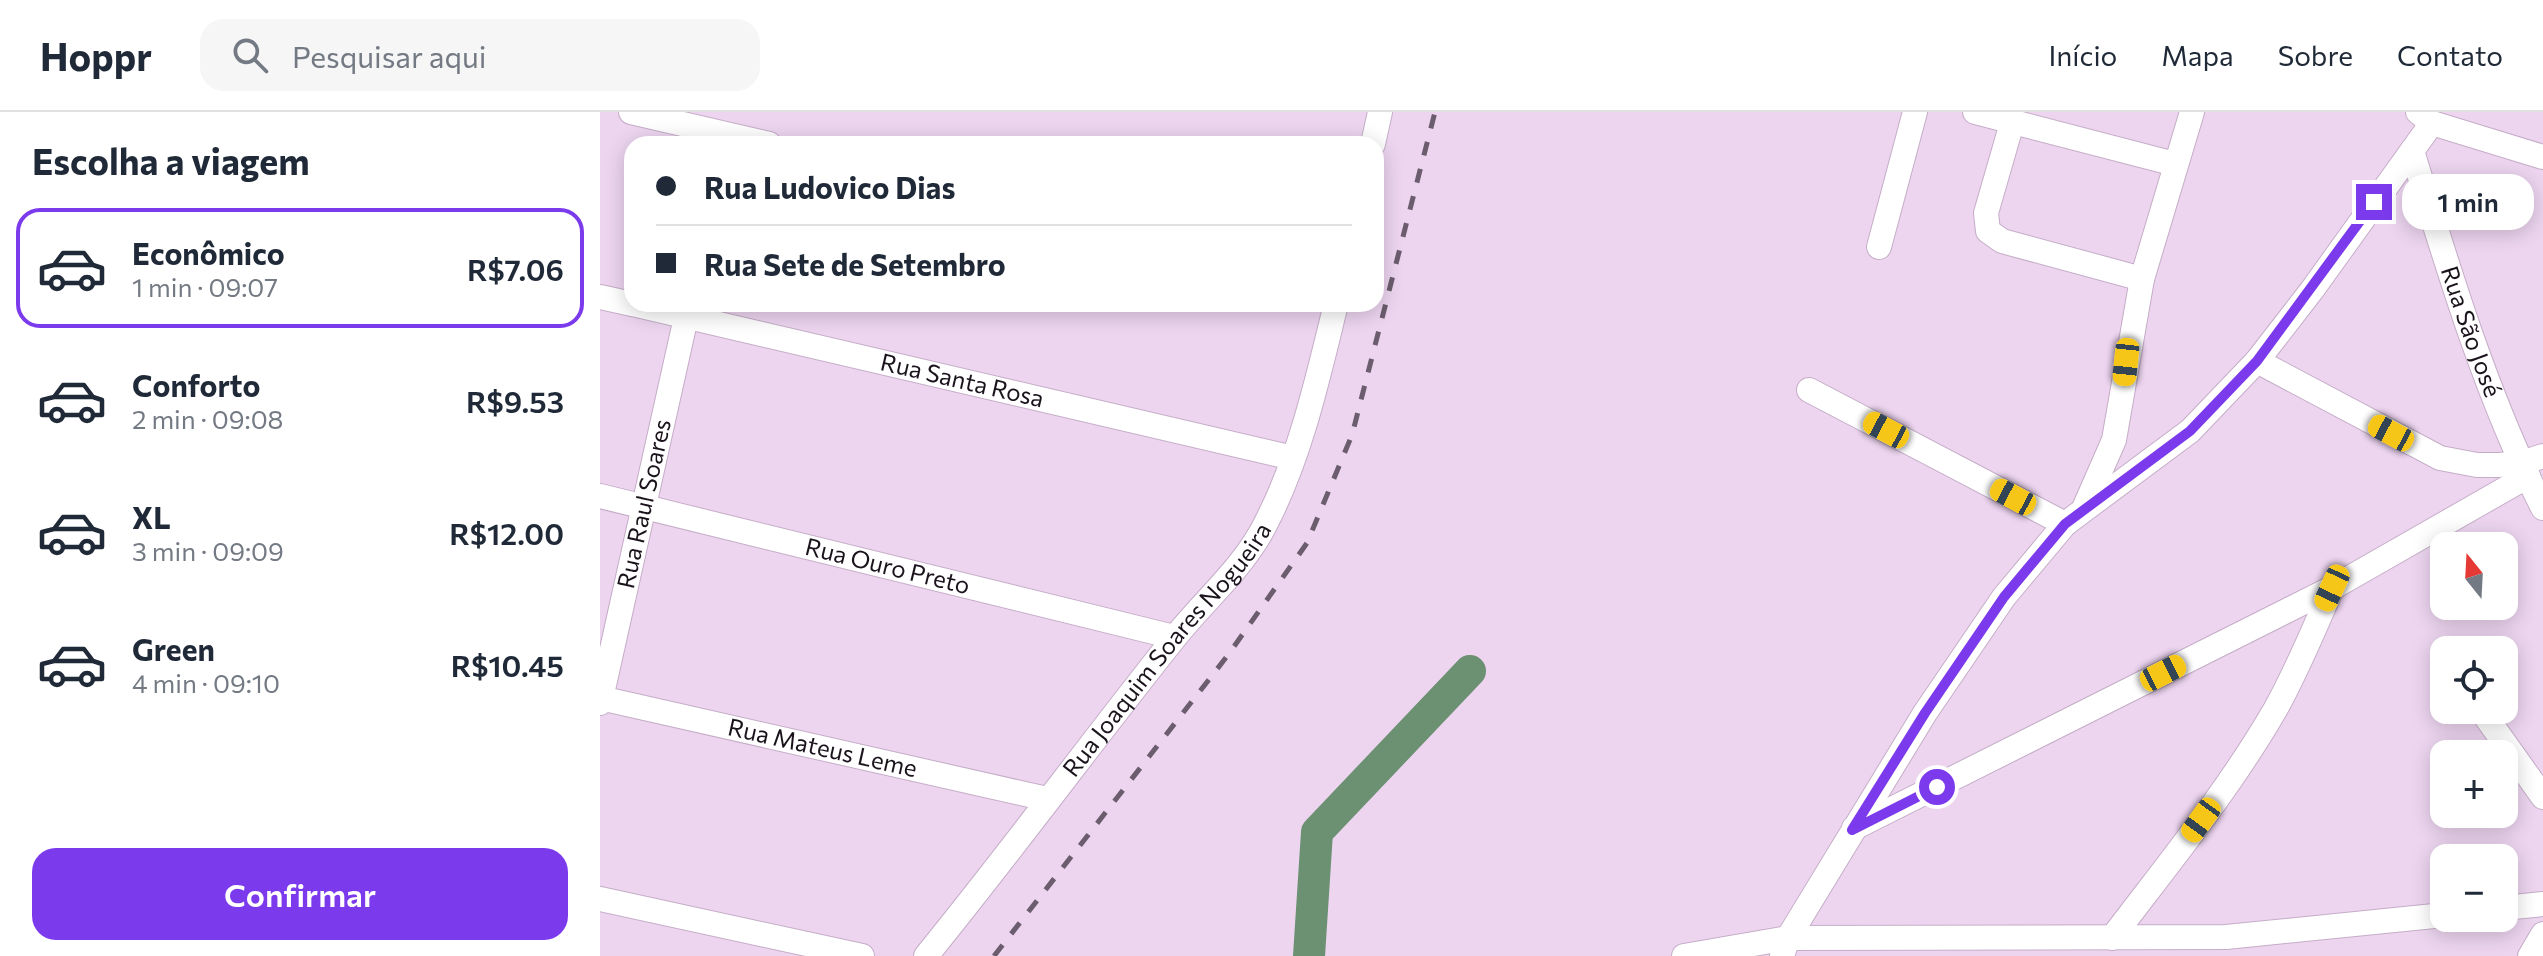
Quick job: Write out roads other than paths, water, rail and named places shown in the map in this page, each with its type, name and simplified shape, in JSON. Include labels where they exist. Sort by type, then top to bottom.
[{"type":"street","points":[[631,112],[729,130]]},
{"type":"street","points":[[1375,136],[1380,112]]},
{"type":"street","points":[[1879,247],[1915,112]]},
{"type":"street","points":[[1975,112],[2175,164]]},
{"type":"street","points":[[2073,518],[2114,440],[2142,279],[2192,112]]},
{"type":"street","points":[[1785,947],[1852,830],[1925,713],[2004,597],[2073,518],[2190,431],[2257,361],[2412,151],[2425,117],[2543,157]]},
{"type":"street","points":[[2012,123],[1986,213],[1986,227],[1990,234],[2016,246],[2142,279]]},
{"type":"street","name":"Rua São José","points":[[2412,151],[2474,343],[2531,465],[2543,508]]},
{"type":"street","name":"Rua Santa Rosa","points":[[600,297],[624,302]]},
{"type":"street","name":"Rua Raul Soares","points":[[600,700],[688,312]]},
{"type":"street","name":"Rua Santa Rosa","points":[[696,312],[1293,458]]},
{"type":"street","name":"Rua Joaquim Soares Nogueira","points":[[926,956],[1174,637],[1250,551],[1267,522],[1293,458],[1334,312]]},
{"type":"street","points":[[2257,361],[2440,458],[2477,465],[2531,465]]},
{"type":"street","points":[[1809,390],[2073,518]]},
{"type":"street","points":[[1852,830],[2332,588],[2531,465]]},
{"type":"street","name":"Rua Ouro Preto","points":[[600,496],[1174,637]]},
{"type":"street","points":[[2112,938],[2251,748],[2276,708],[2332,588]]},
{"type":"street","name":"Rua Mateus Leme","points":[[600,700],[1047,799]]},
{"type":"street","points":[[2491,724],[2543,797]]},
{"type":"street","points":[[600,899],[862,956]]},
{"type":"street","points":[[2518,907],[2543,904]]},
{"type":"street","points":[[1684,956],[1785,947],[2028,948],[2112,938],[2222,947],[2430,917]]},
{"type":"street","points":[[2530,956],[2543,934]]},
{"type":"waterway","points":[[1309,956],[1317,832],[1470,671]]},
{"type":"railway","points":[[1384,310],[1435,112]]},
{"type":"railway","points":[[994,956],[1228,655],[1307,543],[1352,435],[1384,312]]}]
